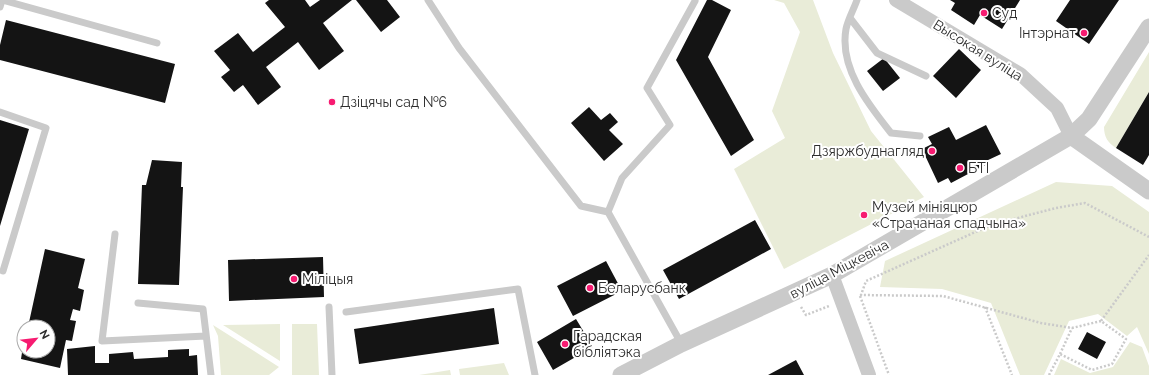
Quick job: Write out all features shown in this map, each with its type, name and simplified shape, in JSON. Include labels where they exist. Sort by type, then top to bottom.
[{"type":"street","name":"Высокая вуліца","points":[[896,0],[1020,74],[1056,108],[1071,136]]},
{"type":"street","points":[[1149,27],[1089,119],[1071,136],[1149,191]]},
{"type":"street","name":"вуліца Міцкевіча","points":[[621,375],[681,344],[832,275],[1071,136]]},
{"type":"street","points":[[832,275],[869,375]]},
{"type":"lane","points":[[0,7],[2,0],[157,43]]},
{"type":"lane","points":[[428,0],[459,48],[581,206],[608,212],[681,344]]},
{"type":"lane","points":[[608,212],[622,178],[670,125],[647,88],[695,0]]},
{"type":"lane","points":[[857,0],[846,29],[846,58],[858,88],[891,133],[920,136]]},
{"type":"lane","points":[[850,18],[877,53],[926,76]]},
{"type":"lane","points":[[0,112],[46,128],[3,271]]},
{"type":"lane","points":[[115,234],[102,341],[206,336]]},
{"type":"lane","points":[[346,312],[518,289],[535,375]]},
{"type":"lane","points":[[138,304],[203,309],[211,375]]},
{"type":"lane","points":[[329,307],[332,375]]},
{"type":"path","points":[[889,375],[861,295],[866,281],[991,226],[1056,208],[1085,203],[1149,237]]},
{"type":"path","points":[[792,294],[806,314],[861,295],[943,296],[1041,323],[1072,328],[1101,321],[1149,255]]},
{"type":"path","points":[[985,307],[1012,375]]},
{"type":"path","points":[[1060,354],[1092,370],[1112,364],[1126,339],[1101,321]]},
{"type":"path","points":[[1049,375],[1072,328]]},
{"type":"green space","points":[[774,0],[813,0],[833,53],[871,131],[924,197],[784,269],[734,169],[785,138],[772,111],[800,32],[784,3]]},
{"type":"green space","points":[[1149,52],[1149,92],[1116,148],[1107,139],[1104,127]]},
{"type":"green space","points":[[1056,182],[1112,186],[1149,212],[1149,354],[1137,327],[1127,336],[1098,314],[1069,321],[1044,375],[1020,375],[991,303],[942,289],[880,287],[885,261]]},
{"type":"green space","points":[[280,324],[280,361],[223,325]]},
{"type":"green space","points":[[292,324],[317,324],[319,375],[292,375]]},
{"type":"green space","points":[[213,325],[279,367],[269,375],[221,375],[218,336]]},
{"type":"green space","points":[[1130,342],[1142,347],[1149,366],[1149,375],[1054,375],[1061,359],[1090,373],[1113,367]]},
{"type":"green space","points":[[504,363],[509,375],[460,375],[459,369]]},
{"type":"green space","points":[[450,370],[451,375],[419,375]]},
{"type":"building","points":[[269,0],[305,0],[310,7],[320,0],[352,0],[323,23],[344,51],[319,70],[298,42],[266,67],[281,87],[258,105],[243,85],[234,92],[221,77],[230,70],[214,51],[238,33],[253,52],[285,27],[265,3]]},
{"type":"building","points":[[356,0],[387,0],[400,17],[381,32]]},
{"type":"building","points":[[707,0],[712,0],[731,10],[708,57],[754,140],[731,156],[676,60]]},
{"type":"building","name":"Суд","points":[[950,0],[1020,0],[1002,29],[980,15],[974,25],[951,10],[955,3]]},
{"type":"building","name":"Інтэрнат","points":[[1070,0],[1119,0],[1089,44],[1056,21]]},
{"type":"building","points":[[6,20],[175,64],[165,103],[0,60],[0,45]]},
{"type":"building","points":[[959,49],[981,70],[956,98],[933,76]]},
{"type":"building","points":[[884,58],[900,78],[883,91],[867,71]]},
{"type":"building","points":[[1149,92],[1149,155],[1143,165],[1116,148]]},
{"type":"building","points":[[589,107],[601,120],[610,113],[618,122],[609,130],[623,144],[604,161],[571,123]]},
{"type":"building","points":[[0,120],[29,129],[0,226]]},
{"type":"building","points":[[986,125],[1001,154],[986,161],[987,164],[951,183],[948,178],[938,183],[922,149],[932,144],[928,137],[949,127],[956,140]]},
{"type":"building","points":[[152,160],[182,162],[181,187],[183,187],[179,285],[138,284],[142,185],[146,185]]},
{"type":"building","points":[[755,220],[771,249],[679,299],[663,270]]},
{"type":"building","points":[[45,249],[85,259],[78,288],[84,290],[80,311],[73,309],[70,320],[76,321],[72,341],[66,340],[60,368],[21,359],[56,359],[56,319],[30,319]]},
{"type":"building","points":[[323,257],[324,297],[229,301],[228,260]]},
{"type":"building","name":"Беларусбанк","points":[[606,261],[622,291],[573,316],[557,286]]},
{"type":"building","points":[[494,308],[499,344],[359,364],[354,329]]},
{"type":"building","name":"Гарадская бібліятэка","points":[[576,319],[593,347],[553,370],[537,342]]},
{"type":"building","points":[[1087,332],[1106,342],[1097,359],[1078,349]]},
{"type":"building","points":[[95,346],[95,363],[109,363],[109,354],[133,352],[134,359],[168,357],[168,350],[189,349],[189,356],[197,355],[198,375],[68,375],[67,349]]},
{"type":"building","points":[[796,360],[804,375],[768,375]]},
{"type":"place","name":"Суд","points":[[984,13]]},
{"type":"place","name":"Інтэрнат","points":[[1084,33]]},
{"type":"place","name":"Дзіцячы сад №6","points":[[332,102]]},
{"type":"place","name":"Дзяржбуднагляд","points":[[932,151]]},
{"type":"place","name":"БТІ","points":[[960,168]]},
{"type":"place","name":"Музей мініяцюр «Страчаная спадчына»","points":[[864,215]]},
{"type":"place","name":"Міліцыя","points":[[294,279]]},
{"type":"place","name":"Беларусбанк","points":[[590,288]]},
{"type":"place","name":"Гарадская бібліятэка","points":[[565,344]]}]
